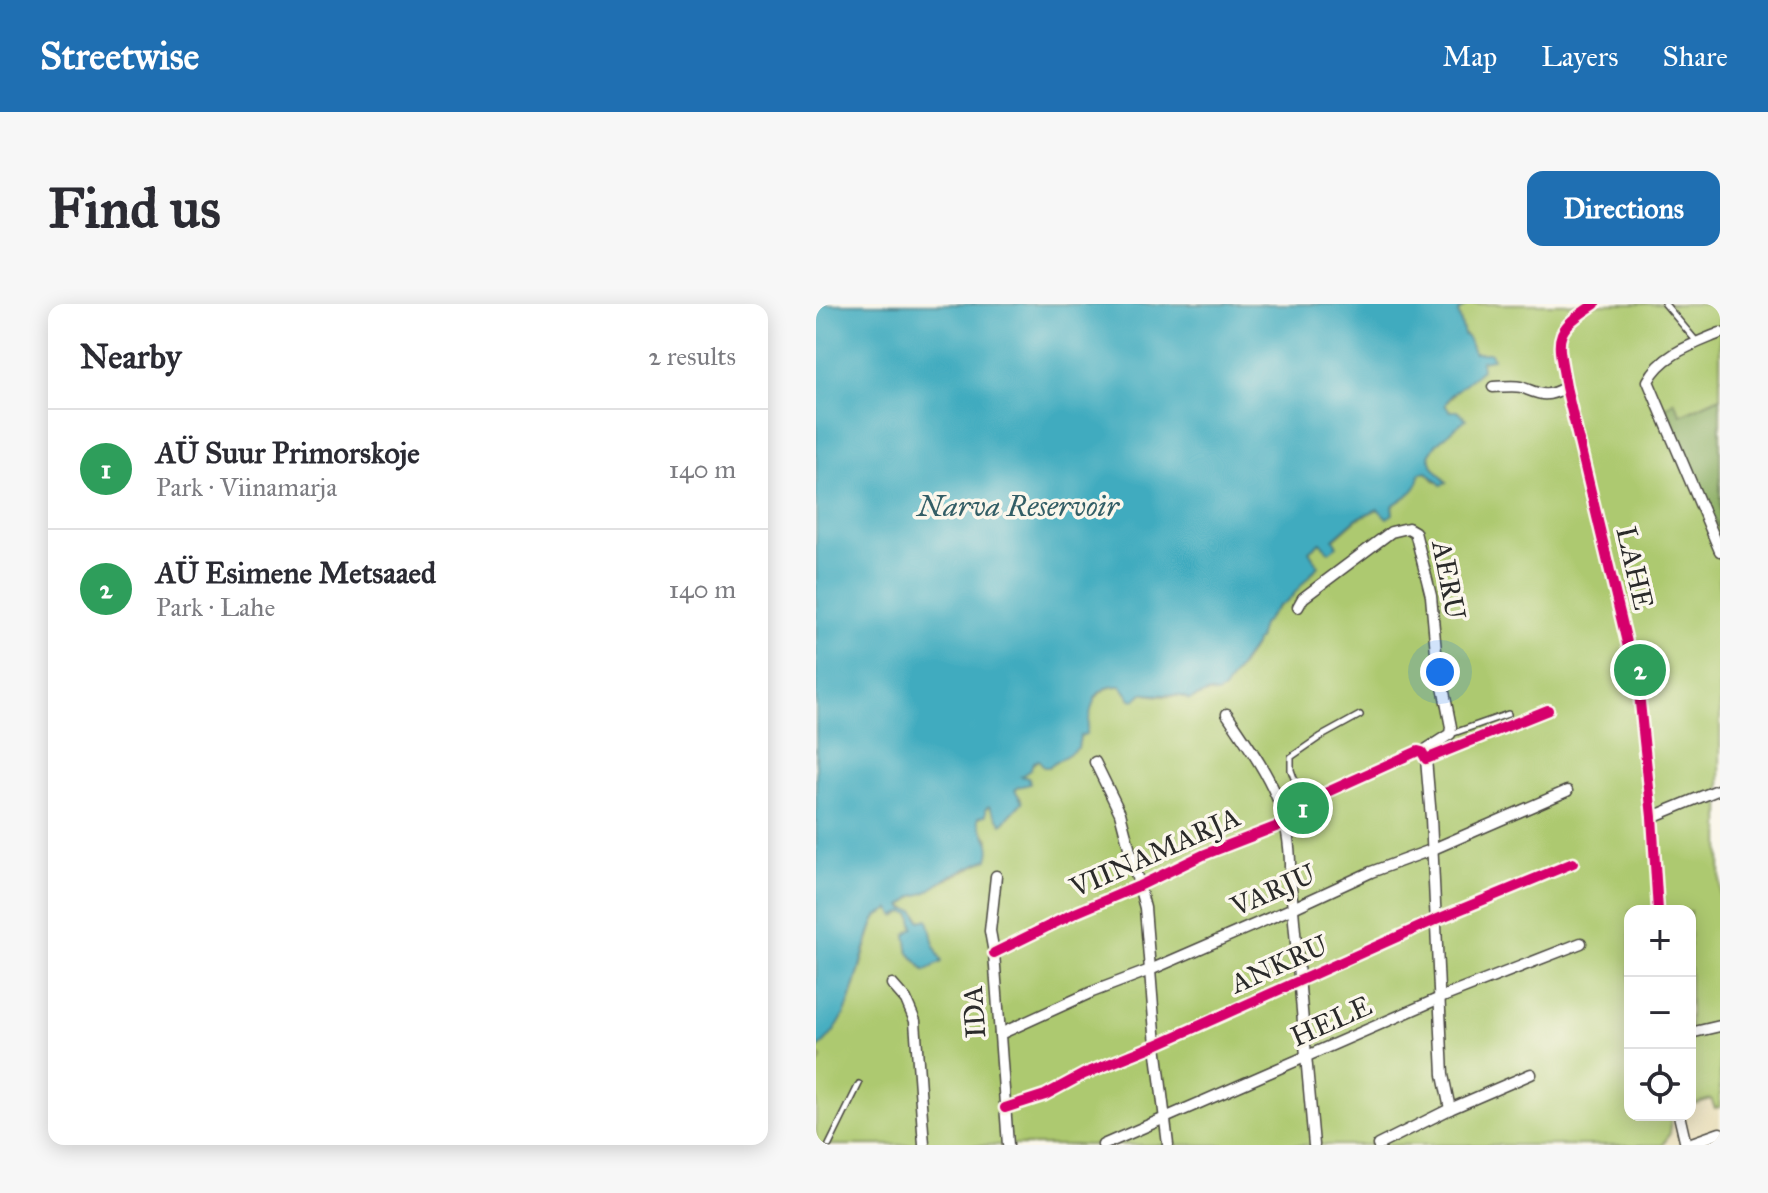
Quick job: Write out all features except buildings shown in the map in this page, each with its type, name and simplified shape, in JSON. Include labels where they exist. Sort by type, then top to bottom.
[{"type":"street","name":"LAHE","points":[[1595,304],[1564,326],[1558,340],[1566,387],[1639,693],[1658,905]]},
{"type":"street","points":[[1720,333],[1664,361],[1648,381],[1720,551]]},
{"type":"street","points":[[1493,387],[1519,386],[1537,396],[1566,387]]},
{"type":"street","name":"AERU","points":[[1298,607],[1303,598],[1391,532],[1408,528],[1415,532],[1431,596],[1436,652],[1450,734]]},
{"type":"street","name":"VIINAMARJA","points":[[994,953],[1203,855],[1284,822],[1289,813],[1303,803],[1418,751],[1424,756],[1548,710]]},
{"type":"street","points":[[1227,714],[1267,775],[1284,812],[1291,852],[1314,1145]]},
{"type":"street","points":[[1450,734],[1424,756],[1443,1075],[1450,1109]]},
{"type":"street","points":[[1095,762],[1120,813],[1145,908],[1168,1145]]},
{"type":"street","points":[[1652,817],[1720,789]]},
{"type":"street","name":"VARJU","points":[[1000,1034],[1371,872],[1431,850],[1567,791]]},
{"type":"street","name":"ANKRU","points":[[1005,1108],[1045,1095],[1084,1074],[1573,863]]},
{"type":"street","name":"IDA","points":[[996,876],[990,931],[1008,1145]]},
{"type":"street","name":"HELE","points":[[1103,1145],[1440,998],[1581,943]]},
{"type":"street","points":[[892,984],[906,1000],[915,1021],[924,1145]]},
{"type":"street","points":[[1696,1032],[1720,1026]]},
{"type":"street","points":[[1378,1145],[1531,1074]]},
{"type":"street","points":[[1680,1121],[1686,1145],[1720,1133]]},
{"type":"lane","points":[[1665,304],[1697,342]]},
{"type":"lane","points":[[1450,734],[1508,714]]},
{"type":"lane","points":[[1303,803],[1291,770],[1291,757],[1360,715]]},
{"type":"lane","points":[[829,1145],[859,1084]]},
{"type":"green space","points":[[1468,304],[1720,304],[1720,397],[1681,415],[1666,408],[1720,533],[1720,1107],[1715,1108],[1711,1099],[1696,1103],[1696,905],[1624,905],[1624,1121],[1671,1121],[1670,1133],[1663,1145],[816,1145],[816,1067],[822,1058],[816,1050],[830,1037],[848,1005],[877,916],[890,909],[896,917],[904,912],[911,914],[914,928],[906,935],[909,953],[925,971],[934,966],[934,945],[917,914],[902,906],[914,896],[988,859],[989,839],[980,827],[978,817],[986,813],[989,806],[1003,823],[1019,806],[1021,799],[1015,790],[1023,778],[1021,774],[1039,759],[1048,767],[1078,748],[1080,736],[1086,733],[1094,701],[1104,690],[1121,686],[1131,699],[1143,693],[1180,696],[1218,692],[1235,675],[1258,638],[1263,623],[1318,566],[1309,551],[1320,542],[1333,540],[1357,519],[1378,509],[1390,515],[1393,513],[1392,506],[1407,496],[1420,473],[1427,472],[1436,482],[1446,482],[1433,467],[1429,455],[1436,444],[1465,419],[1445,405],[1480,361],[1492,359],[1491,353],[1474,353],[1464,335],[1458,312]]},
{"type":"green space","points":[[1720,397],[1720,533],[1666,408],[1674,401],[1681,415]]},
{"type":"water","name":"Narva Reservoir","points":[[816,304],[1468,304],[1458,312],[1464,335],[1474,353],[1491,353],[1493,359],[1481,361],[1482,370],[1451,395],[1445,405],[1466,419],[1436,444],[1429,455],[1433,467],[1446,482],[1441,485],[1427,472],[1420,473],[1414,489],[1392,506],[1393,514],[1387,518],[1378,509],[1357,518],[1333,539],[1337,546],[1329,552],[1320,542],[1309,551],[1318,566],[1262,625],[1258,639],[1224,690],[1189,700],[1178,695],[1143,693],[1135,700],[1121,686],[1103,690],[1097,695],[1086,734],[1080,736],[1078,748],[1048,767],[1044,767],[1039,760],[1033,762],[1030,770],[1021,776],[1029,778],[1030,784],[1015,790],[1022,802],[1002,824],[989,806],[986,815],[978,817],[990,847],[988,859],[952,875],[902,906],[915,911],[920,921],[928,919],[942,962],[925,971],[909,953],[906,935],[914,928],[911,914],[904,912],[895,916],[890,909],[877,916],[841,1021],[816,1050]]},
{"type":"cycle path","points":[[1595,304],[1564,330],[1561,357],[1639,693],[1658,905]]},
{"type":"cycle path","points":[[994,953],[1203,855],[1278,826],[1303,803],[1418,751],[1426,759],[1548,710]]},
{"type":"cycle path","points":[[1005,1108],[1045,1095],[1084,1074],[1573,863]]},
{"type":"place","name":"AÜ Esimene Metsaaed","points":[[1640,670]]},
{"type":"place","name":"AÜ Suur Primorskoje","points":[[1303,808]]}]
